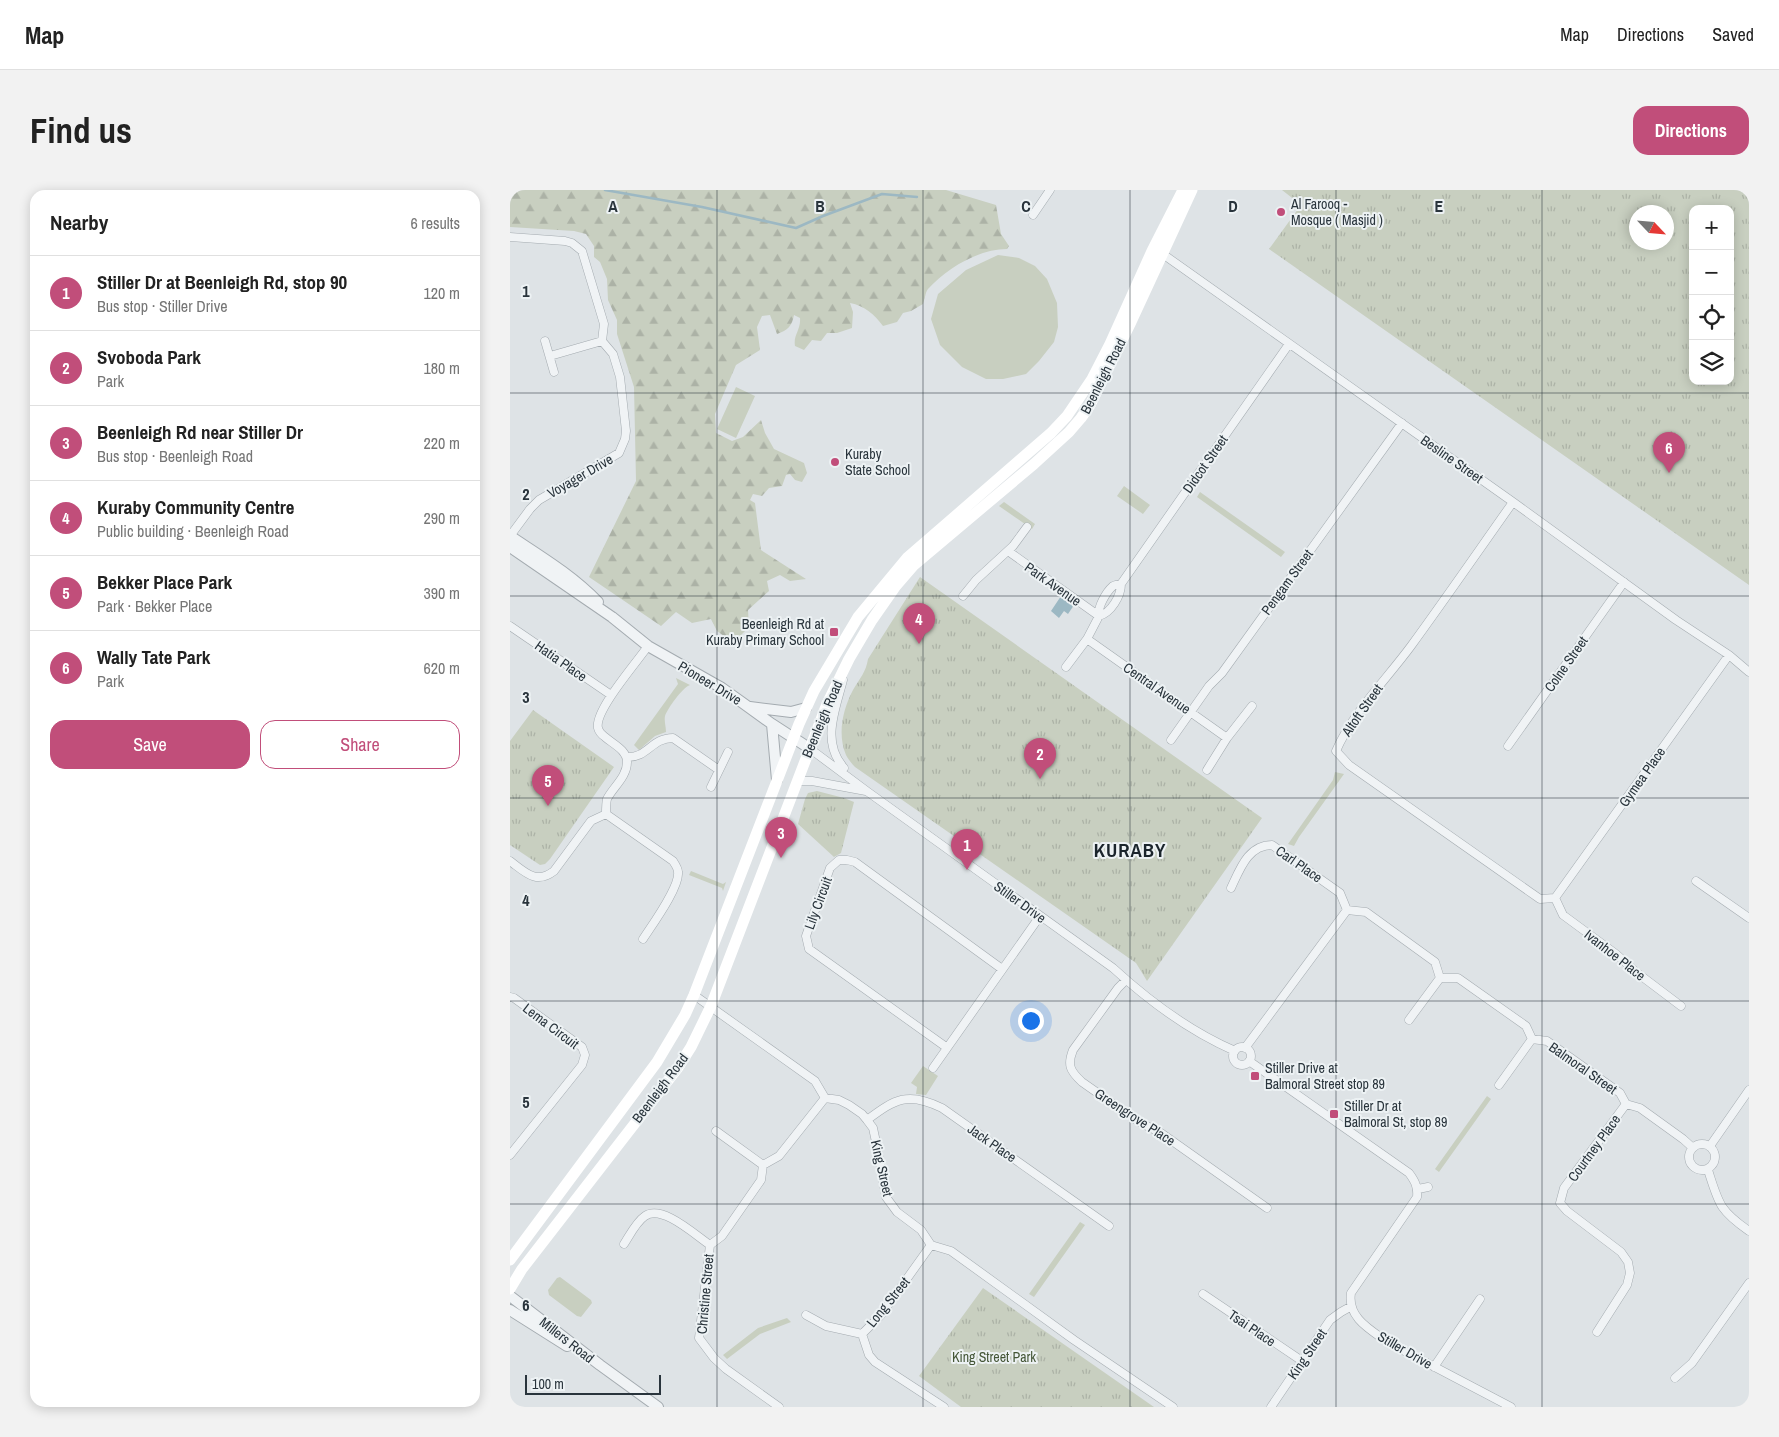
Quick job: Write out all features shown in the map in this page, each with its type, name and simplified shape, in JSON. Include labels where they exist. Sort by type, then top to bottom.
[{"type":"main road","name":"Beenleigh Road","points":[[510,1260],[657,1062],[685,1015],[806,708],[858,617],[907,558],[1051,433],[1066,416],[1092,379],[1189,193]]},
{"type":"main road","name":"Beenleigh Road","points":[[510,1289],[522,1269],[691,1047],[711,1006],[827,704],[849,659],[872,620],[914,564],[1034,464],[1069,432],[1081,418],[1090,405],[1157,253]]},
{"type":"street","points":[[1033,214],[1050,190]]},
{"type":"street","points":[[510,237],[572,243],[582,251],[604,324],[602,341],[550,356]]},
{"type":"street","name":"Besline Street","points":[[1157,253],[1167,257],[1402,423],[1676,620],[1729,655],[1749,672]]},
{"type":"street","points":[[545,341],[554,372]]},
{"type":"street","name":"Voyager Drive","points":[[510,536],[539,500],[620,453],[626,431],[620,377],[613,354],[602,341]]},
{"type":"street","name":"Didcot Street","points":[[1066,667],[1087,639],[1099,616],[1108,611],[1121,592],[1121,584],[1289,344]]},
{"type":"street","name":"Pengam Street","points":[[1171,740],[1209,686],[1222,673],[1402,423]]},
{"type":"street","name":"Altoft Street","points":[[1513,502],[1410,647],[1343,735],[1336,751],[1349,765],[1540,899],[1555,898]]},
{"type":"street","points":[[963,596],[976,580],[1008,551],[1027,527]]},
{"type":"street","name":"Pioneer Drive","points":[[510,536],[584,588],[612,617]]},
{"type":"street","name":"Pioneer Drive","points":[[510,547],[612,617],[648,646],[722,688],[809,748]]},
{"type":"street","name":"Park Avenue","points":[[1008,551],[1099,616]]},
{"type":"street","name":"Colne Street","points":[[1508,746],[1624,582]]},
{"type":"street","name":"Hatia Place","points":[[510,626],[611,696]]},
{"type":"street","name":"Central Avenue","points":[[1087,639],[1227,738]]},
{"type":"street","points":[[606,814],[607,800],[624,774],[627,757],[623,751],[602,735],[598,728],[598,721],[611,696],[648,646]]},
{"type":"street","name":"Gymea Place","points":[[1555,898],[1729,655]]},
{"type":"street","points":[[849,659],[834,715],[831,740],[832,750],[837,761],[858,784]]},
{"type":"street","points":[[1208,770],[1227,738],[1252,706]]},
{"type":"street","points":[[749,707],[791,712],[806,708]]},
{"type":"street","points":[[772,724],[777,781]]},
{"type":"street","points":[[627,757],[642,754],[657,741],[664,738],[673,738],[719,770]]},
{"type":"street","name":"Stiller Drive","points":[[809,748],[1113,968],[1138,990],[1194,1031],[1212,1041],[1235,1050]]},
{"type":"street","points":[[711,787],[728,752]]},
{"type":"street","points":[[797,781],[812,781],[868,792]]},
{"type":"street","points":[[510,861],[532,876],[541,878],[548,876],[554,872],[591,821],[606,814]]},
{"type":"street","points":[[606,814],[673,861],[677,867],[678,877],[667,903],[643,939]]},
{"type":"street","name":"Carl Place","points":[[1231,888],[1239,870],[1253,850],[1262,845],[1272,845],[1340,893],[1347,910]]},
{"type":"street","name":"Lily Circuit","points":[[946,1047],[809,950],[806,936],[830,868],[839,860],[855,862],[1002,969]]},
{"type":"street","points":[[1696,881],[1749,918]]},
{"type":"street","name":"Ivanhoe Place","points":[[1555,898],[1563,915],[1681,1006]]},
{"type":"street","points":[[1245,1048],[1347,910],[1366,912],[1435,962],[1440,978],[1409,1020]]},
{"type":"street","points":[[933,1068],[1040,916]]},
{"type":"street","name":"Balmoral Street","points":[[1440,978],[1458,978],[1526,1026],[1532,1039],[1547,1041],[1620,1093],[1626,1104],[1640,1108],[1693,1148]]},
{"type":"street","name":"Greengrove Place","points":[[1126,980],[1072,1050],[1069,1058],[1073,1074],[1139,1122],[1161,1133],[1267,1208]]},
{"type":"street","points":[[694,995],[815,1081],[825,1098],[780,1156],[763,1165],[716,1131]]},
{"type":"street","name":"Lema Circuit","points":[[510,997],[582,1047],[585,1055],[582,1065],[510,1154]]},
{"type":"street","points":[[1499,1084],[1532,1039]]},
{"type":"street","points":[[1240,1047],[1245,1048],[1250,1053],[1249,1061],[1242,1065],[1235,1062],[1233,1055],[1235,1050],[1240,1047]]},
{"type":"street","points":[[1249,1061],[1409,1173],[1415,1181],[1418,1189],[1417,1197],[1351,1293],[1350,1308]]},
{"type":"street","points":[[1710,1146],[1749,1090]]},
{"type":"street","name":"King Street","points":[[825,1098],[839,1100],[849,1105],[862,1114],[873,1128],[886,1197],[897,1212],[921,1230],[931,1245]]},
{"type":"street","name":"Jack Place","points":[[867,1120],[896,1101],[925,1100],[942,1108],[1109,1226]]},
{"type":"street","name":"Courtney Place","points":[[1598,1332],[1627,1285],[1630,1273],[1628,1262],[1621,1252],[1567,1211],[1560,1202],[1564,1188],[1626,1104]]},
{"type":"street","points":[[1701,1144],[1710,1146],[1713,1149],[1716,1156],[1714,1164],[1708,1170],[1699,1171],[1691,1165],[1689,1156],[1693,1148],[1701,1144]]},
{"type":"street","name":"Christine Street","points":[[763,1165],[761,1180],[722,1236],[710,1245],[699,1338],[714,1358],[726,1369],[778,1407]]},
{"type":"street","points":[[1708,1170],[1719,1204],[1730,1218],[1749,1231]]},
{"type":"street","points":[[1418,1189],[1428,1187]]},
{"type":"street","points":[[624,1244],[646,1215],[657,1212],[670,1218],[710,1245]]},
{"type":"street","points":[[931,1245],[951,1250],[1074,1340],[1173,1407]]},
{"type":"street","name":"Long Street","points":[[806,1314],[826,1326],[862,1334],[882,1315],[931,1245]]},
{"type":"street","points":[[1675,1378],[1692,1363],[1749,1284]]},
{"type":"street","name":"Tsai Place","points":[[1203,1294],[1302,1361]]},
{"type":"street","name":"Millers Road","points":[[510,1296],[600,1366],[658,1407]]},
{"type":"street","points":[[1434,1367],[1480,1299]]},
{"type":"street","name":"Stiller Drive","points":[[1350,1308],[1358,1318],[1389,1343],[1511,1407]]},
{"type":"street","name":"King Street","points":[[1271,1407],[1330,1320],[1350,1308]]},
{"type":"street","name":"Millers Road","points":[[510,1310],[540,1331],[600,1366]]},
{"type":"street","points":[[862,1334],[869,1355],[875,1362],[944,1407]]},
{"type":"green space","points":[[510,190],[946,190],[996,205],[1001,234],[1009,246],[1007,249],[986,252],[954,267],[928,289],[923,304],[903,313],[897,322],[883,326],[869,311],[850,303],[853,312],[852,328],[837,333],[827,333],[821,341],[812,340],[804,350],[795,346],[800,318],[794,315],[789,327],[777,334],[770,315],[762,316],[757,327],[760,350],[736,365],[715,414],[716,433],[732,441],[743,437],[761,420],[765,433],[774,449],[804,463],[807,473],[802,482],[795,480],[790,474],[786,475],[782,486],[769,488],[762,496],[753,494],[750,500],[755,503],[761,550],[806,579],[790,581],[780,575],[767,581],[769,591],[748,610],[749,627],[739,637],[728,639],[717,631],[711,619],[692,623],[676,612],[661,626],[589,577],[636,481],[634,387],[617,334],[617,320],[608,300],[607,279],[600,262],[594,257],[594,246],[586,234],[574,231],[510,227]]},
{"type":"green space","points":[[1282,190],[1749,190],[1749,585],[1269,249],[1301,205]]},
{"type":"green space","points":[[998,255],[1019,258],[1035,266],[1047,279],[1057,303],[1058,327],[1054,342],[1026,374],[1003,379],[986,379],[962,367],[940,345],[931,319],[938,294],[966,270]]},
{"type":"green space","points":[[736,387],[755,396],[736,438],[717,429]]},
{"type":"green space","points":[[1124,486],[1150,505],[1143,514],[1117,496]]},
{"type":"green space","points":[[1200,492],[1285,552],[1281,557],[1197,497]]},
{"type":"green space","points":[[1004,502],[1035,524],[1032,529],[999,506]]},
{"type":"green space","points":[[920,577],[1262,818],[1147,981],[1136,963],[855,767],[847,757],[843,747],[842,722],[849,697],[864,671],[868,659]]},
{"type":"green space","points":[[676,678],[690,685],[679,694],[667,712],[665,716],[666,732],[655,736],[639,750],[634,745],[678,684]]},
{"type":"green space","points":[[533,710],[614,767],[550,859],[545,864],[540,865],[510,845],[510,741]]},
{"type":"green space","points":[[1335,772],[1344,774],[1294,846],[1288,844],[1333,780]]},
{"type":"green space","points":[[817,791],[854,802],[841,853],[834,857],[798,824],[808,793]]},
{"type":"green space","points":[[691,871],[723,884],[726,882],[723,891],[722,888],[689,875]]},
{"type":"green space","points":[[923,1066],[938,1076],[926,1095],[916,1094],[917,1087],[911,1083]]},
{"type":"green space","points":[[1487,1096],[1491,1099],[1439,1172],[1435,1169]]},
{"type":"green space","points":[[1080,1222],[1085,1225],[1034,1297],[1029,1294]]},
{"type":"green space","points":[[560,1277],[591,1300],[592,1303],[581,1317],[549,1295],[548,1290],[557,1278]]},
{"type":"green space","name":"King Street Park","points":[[983,1288],[1154,1407],[961,1407],[919,1376]]},
{"type":"green space","points":[[787,1318],[791,1322],[760,1334],[727,1359],[723,1355],[758,1328]]},
{"type":"water","points":[[1061,596],[1074,605],[1068,614],[1064,611],[1059,618],[1051,611]]},
{"type":"waterway","points":[[605,190],[702,207],[796,228],[882,194],[917,197]]},
{"type":"place","name":"Al Farooq - Mosque ( Masjid )","points":[[1281,212]]},
{"type":"place","name":"Kuraby State School","points":[[835,462]]},
{"type":"place","name":"Wally Tate Park","points":[[1669,473]]},
{"type":"place","name":"Beenleigh Rd at Kuraby Primary School","points":[[834,632]]},
{"type":"place","name":"Kuraby Community Centre","points":[[919,644]]},
{"type":"place","name":"Svoboda Park","points":[[1040,779]]},
{"type":"place","name":"Bekker Place Park","points":[[548,806]]},
{"type":"place","name":"Beenleigh Rd near Stiller Dr","points":[[781,858]]},
{"type":"place","name":"Stiller Dr at Beenleigh Rd, stop 90","points":[[967,870]]},
{"type":"place","name":"Stiller Drive at Balmoral Street stop 89","points":[[1255,1076]]},
{"type":"place","name":"Stiller Dr at Balmoral St, stop 89","points":[[1334,1114]]},
{"type":"district","name":"KURABY","points":[[1130,850]]}]
